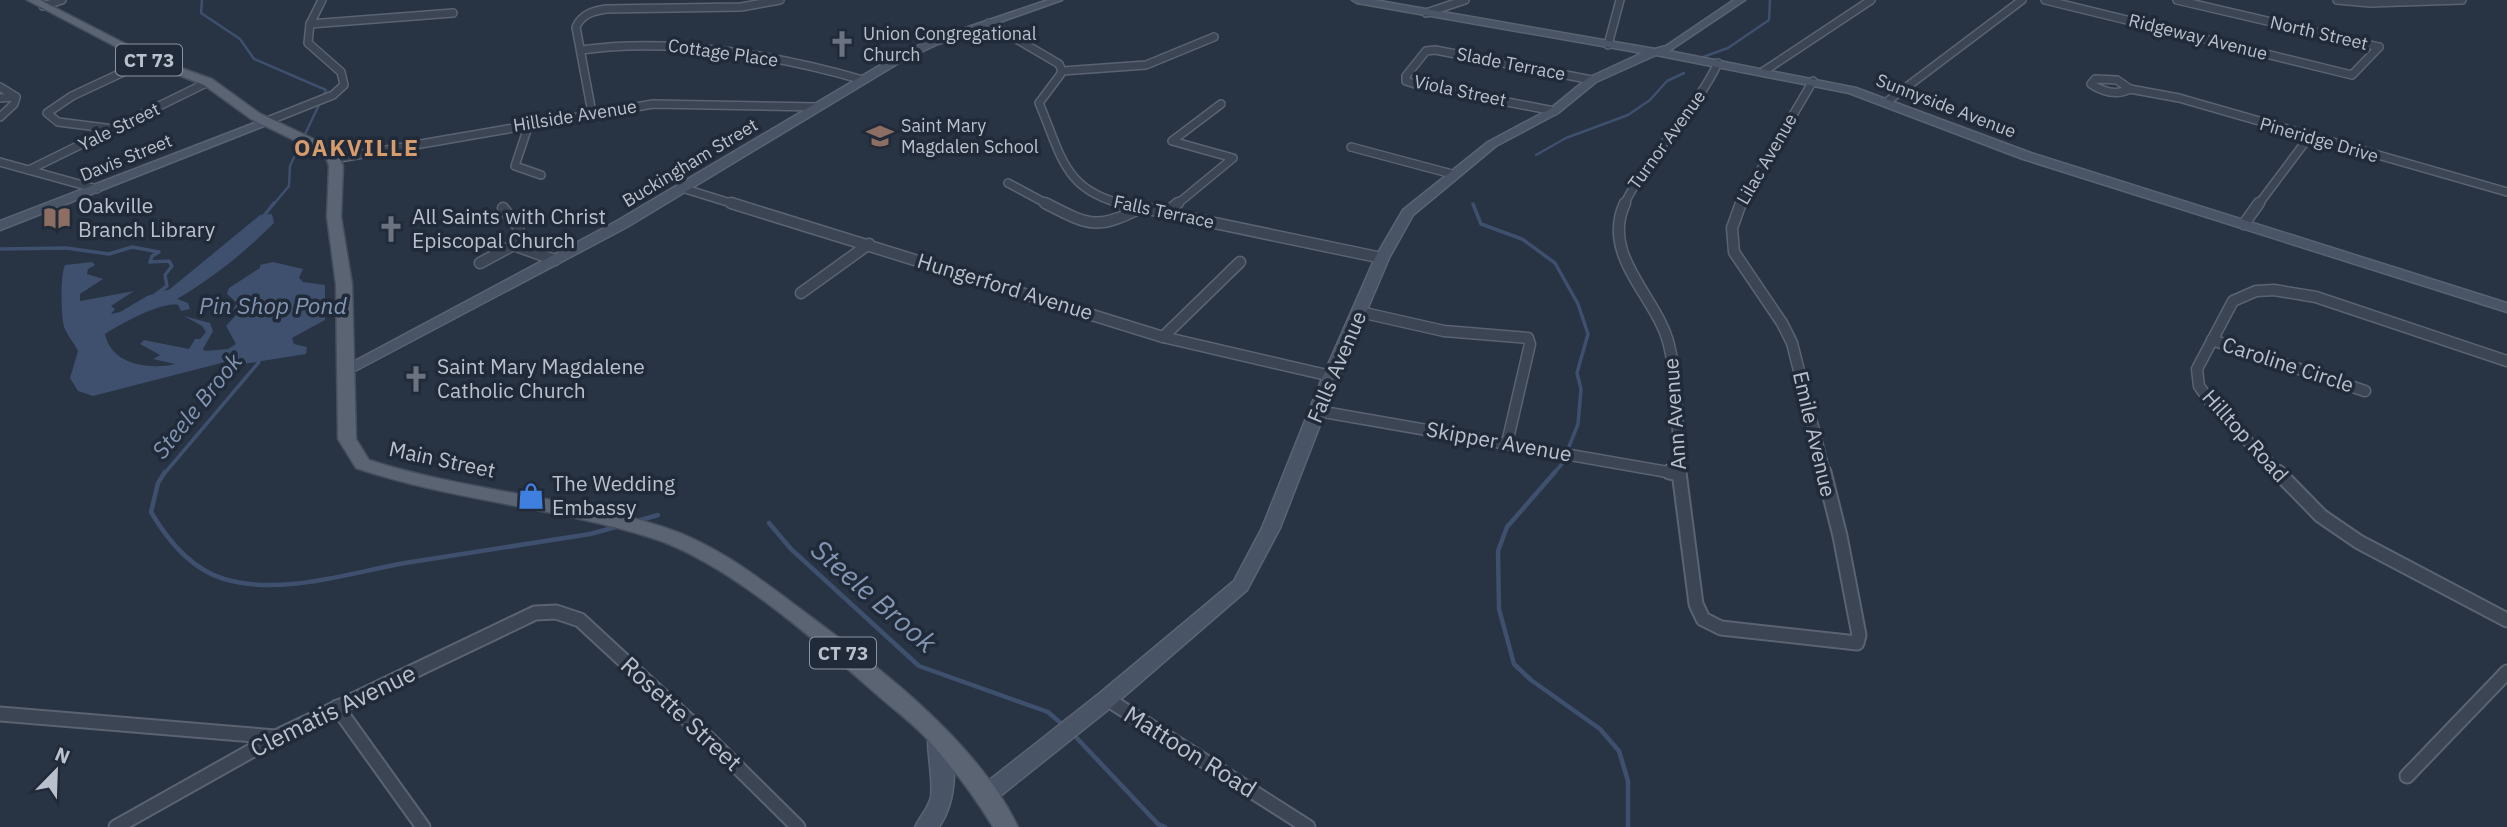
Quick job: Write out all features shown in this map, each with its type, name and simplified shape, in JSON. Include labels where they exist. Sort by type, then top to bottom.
[{"type":"main road","name":"Buckingham Street","points":[[346,370],[555,260],[863,80],[934,42],[1058,0]]},
{"type":"main road","name":"Sunnyside Avenue","points":[[1357,0],[1813,81],[1888,102],[2027,156],[2507,308]]},
{"type":"main road","name":"Falls Avenue","points":[[986,795],[1100,705],[1241,585],[1271,528],[1331,376],[1382,258],[1408,213],[1452,174],[1492,144],[1554,111],[1592,80],[1653,52],[1670,48],[1740,0]]},
{"type":"main road","name":"CT 73","points":[[38,3],[149,60],[208,82],[265,122],[315,145],[334,159]]},
{"type":"main road","name":"Davis Street","points":[[0,226],[265,122]]},
{"type":"main road","name":"Main Street","points":[[334,159],[334,217],[344,284],[346,439],[362,464],[393,475],[537,502],[641,527],[700,548],[837,647],[937,734]]},
{"type":"main road","name":"CT 73","points":[[937,734],[986,795],[1006,827]]},
{"type":"main road","points":[[926,827],[942,800],[942,767],[937,734]]},
{"type":"street","points":[[38,3],[62,0]]},
{"type":"street","points":[[265,122],[338,92],[344,85],[341,72],[307,43],[310,24],[322,0]]},
{"type":"street","points":[[699,8],[704,0]]},
{"type":"street","points":[[592,113],[576,27],[579,20],[590,12],[627,7],[741,7],[780,0]]},
{"type":"street","points":[[1426,13],[1465,0]]},
{"type":"street","points":[[1608,45],[1620,0]]},
{"type":"street","points":[[1764,71],[1871,0]]},
{"type":"street","points":[[1888,102],[2022,0]]},
{"type":"street","name":"Ridgeway Avenue","points":[[2045,0],[2352,75],[2379,47]]},
{"type":"street","name":"North Street","points":[[2177,0],[2379,47]]},
{"type":"street","points":[[2337,0],[2370,3],[2462,0]]},
{"type":"street","points":[[310,24],[453,13]]},
{"type":"street","points":[[989,23],[1059,64],[1062,71],[1146,65],[1214,37]]},
{"type":"street","name":"Cottage Place","points":[[581,50],[613,44],[663,44],[816,66],[863,80]]},
{"type":"street","name":"Slade Terrace","points":[[1430,50],[1592,80]]},
{"type":"street","name":"Viola Street","points":[[1430,50],[1410,69],[1406,81],[1554,111]]},
{"type":"street","points":[[116,129],[58,122],[47,113],[72,96],[149,60]]},
{"type":"street","name":"Turnor Avenue","points":[[1618,218],[1636,180],[1708,83],[1718,63]]},
{"type":"street","name":"Falls Terrace","points":[[1062,71],[1044,93],[1040,103],[1069,172],[1084,189],[1105,199],[1141,208],[1382,258]]},
{"type":"street","name":"Lilac Avenue","points":[[1730,240],[1731,225],[1739,206],[1813,81]]},
{"type":"street","name":"Yale Street","points":[[29,170],[208,82]]},
{"type":"street","points":[[0,86],[16,97]]},
{"type":"street","name":"Pineridge Drive","points":[[2130,89],[2179,98],[2309,138],[2507,192]]},
{"type":"street","points":[[0,99],[16,97]]},
{"type":"street","points":[[0,117],[14,104],[16,97]]},
{"type":"street","name":"Hillside Avenue","points":[[334,159],[653,103],[818,107]]},
{"type":"street","points":[[1166,213],[1233,158],[1172,141],[1221,104]]},
{"type":"street","points":[[528,124],[515,166],[541,175]]},
{"type":"street","points":[[2244,224],[2309,138]]},
{"type":"street","points":[[1351,147],[1452,174]]},
{"type":"street","name":"Yale Street","points":[[0,162],[97,188]]},
{"type":"street","points":[[1008,183],[1057,209],[1099,224],[1108,224],[1141,208]]},
{"type":"street","name":"Hungerford Avenue","points":[[682,188],[1163,337],[1331,376]]},
{"type":"street","points":[[480,263],[521,241],[522,235],[503,208]]},
{"type":"street","name":"Ann Avenue","points":[[1618,218],[1618,234],[1626,262],[1663,326],[1670,347],[1678,430],[1679,474],[1696,604],[1703,619]]},
{"type":"street","name":"Emile Avenue","points":[[1703,619],[1721,628],[1821,641],[1857,643],[1859,635],[1840,536],[1791,343],[1782,323],[1734,252],[1730,240]]},
{"type":"street","points":[[801,293],[869,244]]},
{"type":"street","points":[[516,246],[555,260]]},
{"type":"street","points":[[1163,337],[1240,262]]},
{"type":"street","name":"Hilltop Road","points":[[2507,361],[2339,304],[2274,290],[2256,291],[2233,301],[2197,369],[2199,386],[2213,406],[2321,516],[2359,542],[2507,620]]},
{"type":"street","points":[[1360,312],[1444,331],[1528,338],[1530,344],[1507,443]]},
{"type":"street","name":"Caroline Circle","points":[[2212,340],[2365,391]]},
{"type":"street","name":"Skipper Avenue","points":[[1318,411],[1679,474]]},
{"type":"street","name":"Clematis Avenue","points":[[116,827],[276,737],[337,707],[535,614],[556,612]]},
{"type":"street","name":"Rosette Street","points":[[556,612],[580,620],[713,743],[798,827]]},
{"type":"street","points":[[2407,776],[2507,671]]},
{"type":"street","name":"Mattoon Road","points":[[1100,705],[1308,827]]},
{"type":"street","points":[[337,707],[423,827]]},
{"type":"street","points":[[2,716],[276,737]]},
{"type":"water","name":"Pin Shop Pond","points":[[272,214],[274,223],[251,245],[216,274],[177,299],[188,303],[190,309],[181,311],[178,305],[162,307],[105,334],[115,353],[123,359],[143,365],[175,364],[153,359],[160,355],[140,344],[144,340],[189,349],[195,339],[200,339],[206,332],[202,326],[184,316],[210,323],[213,331],[203,349],[205,351],[228,349],[236,344],[226,326],[236,315],[233,310],[237,303],[227,294],[229,288],[260,268],[260,265],[273,262],[303,269],[299,278],[303,282],[325,285],[325,320],[292,338],[294,344],[307,347],[306,354],[231,366],[225,362],[93,396],[78,391],[70,378],[78,351],[64,327],[62,314],[65,265],[92,262],[95,265],[88,269],[87,274],[103,279],[80,294],[80,301],[134,291],[111,306],[115,309],[111,314],[120,312],[147,296],[170,289],[260,215]]},
{"type":"waterway","name":"Steele Brook","points":[[202,0],[201,13],[240,39],[254,59],[326,90],[290,166],[289,186],[273,205]]},
{"type":"waterway","points":[[1703,57],[1728,48],[1769,20],[1770,0]]},
{"type":"waterway","points":[[1536,155],[1566,138],[1628,115],[1650,100],[1667,81],[1684,73]]},
{"type":"waterway","name":"Steele Brook","points":[[263,217],[274,203]]},
{"type":"waterway","points":[[1473,204],[1481,224],[1522,239],[1555,263],[1578,304],[1588,334],[1577,373],[1581,389],[1578,424],[1562,464],[1553,474]]},
{"type":"waterway","points":[[0,249],[66,248],[109,254],[132,247],[159,252],[152,256],[150,262],[169,261],[172,266],[165,275],[167,286],[154,296]]},
{"type":"waterway","name":"Steele Brook","points":[[164,474],[259,362],[257,357]]},
{"type":"waterway","name":"Steele Brook","points":[[165,472],[158,483],[151,512],[165,533],[182,553],[201,568],[224,579],[246,584],[315,581],[405,563],[590,534],[616,527]]},
{"type":"waterway","points":[[1555,472],[1507,527],[1498,551],[1499,609],[1514,664],[1531,680],[1600,729],[1619,751],[1628,781],[1628,827]]},
{"type":"waterway","name":"Steele Brook","points":[[637,521],[658,515]]},
{"type":"waterway","name":"Steele Brook","points":[[769,523],[791,549],[919,666],[1048,712],[1064,726]]},
{"type":"waterway","name":"Steele Brook","points":[[1072,733],[1158,824],[1165,827]]},
{"type":"place","name":"Union Congregational Church","points":[[842,44]]},
{"type":"place","name":"Saint Mary Magdalen School","points":[[880,136]]},
{"type":"place","name":"Oakville Branch Library","points":[[57,218]]},
{"type":"place","name":"All Saints with Christ Episcopal Church","points":[[391,229]]},
{"type":"place","name":"Saint Mary Magdalene Catholic Church","points":[[416,379]]},
{"type":"place","name":"The Wedding Embassy","points":[[531,496]]},
{"type":"district","name":"OAKVILLE","points":[[357,148]]}]
